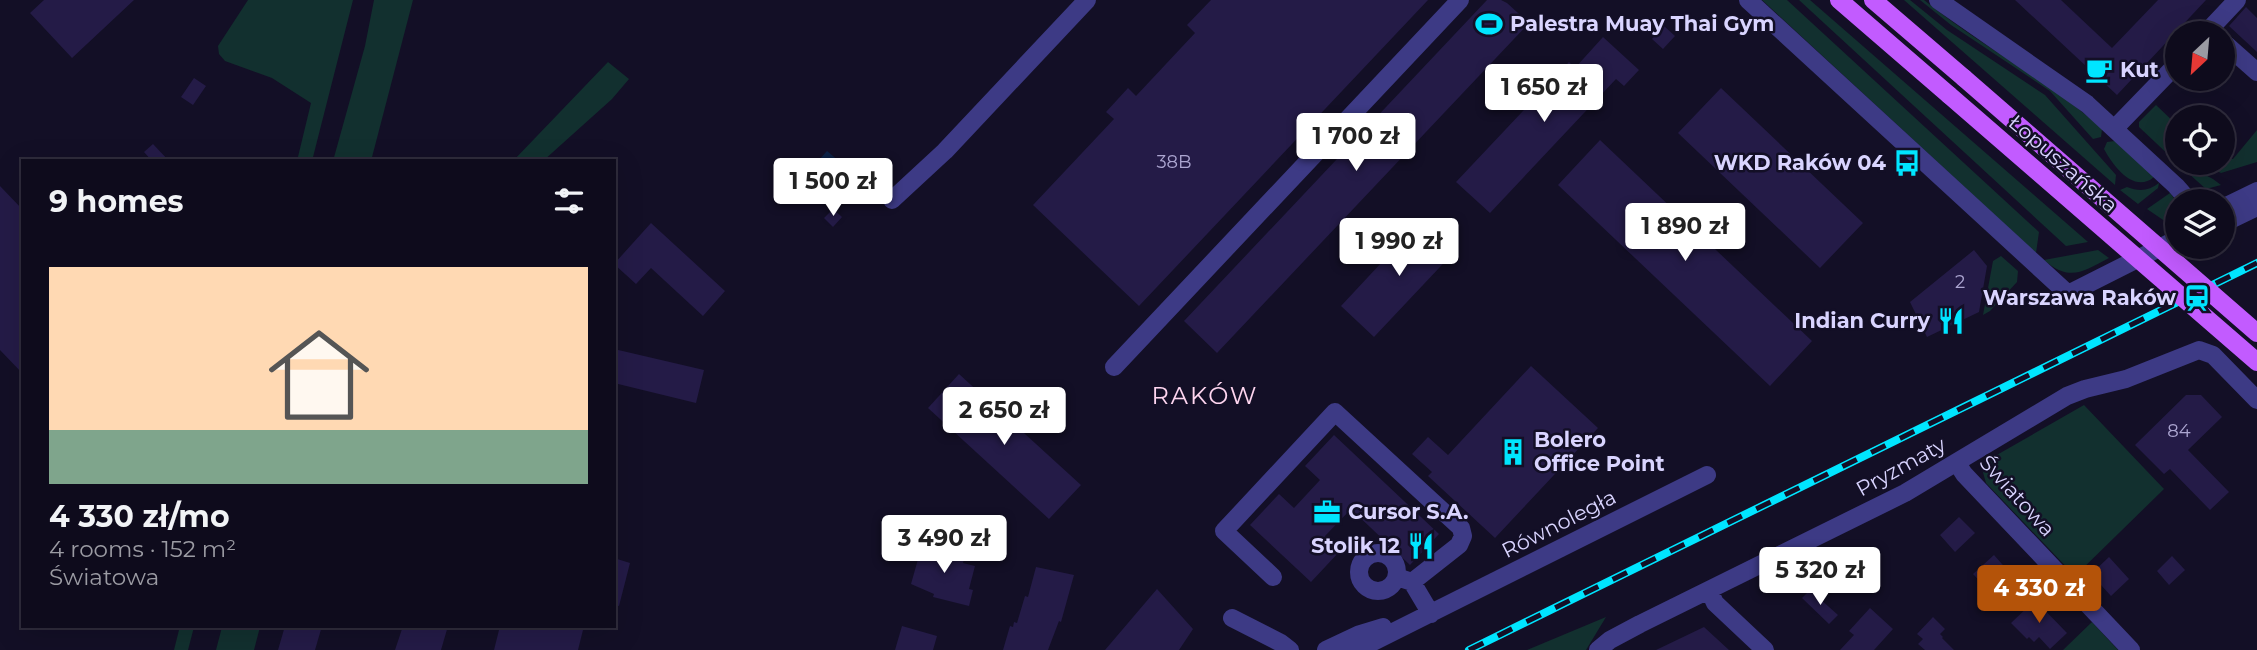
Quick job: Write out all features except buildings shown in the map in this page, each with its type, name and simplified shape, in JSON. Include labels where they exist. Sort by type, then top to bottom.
[{"type":"main road","name":"Łopuszańska","points":[[1839,0],[2257,362]]},
{"type":"main road","name":"Łopuszańska","points":[[1873,0],[2257,333]]},
{"type":"street","points":[[892,200],[945,151],[1087,0]]},
{"type":"street","points":[[1114,367],[1460,0]]},
{"type":"street","points":[[1748,0],[2068,295],[2165,245]]},
{"type":"street","points":[[1938,0],[2072,92],[2115,128],[2179,189]]},
{"type":"street","points":[[2222,21],[2237,0]]},
{"type":"street","points":[[2235,53],[2257,72]]},
{"type":"street","points":[[2115,128],[2165,76]]},
{"type":"street","points":[[2235,202],[2257,191]]},
{"type":"street","points":[[2235,218],[2257,207]]},
{"type":"street","name":"Pryzmaty","points":[[1598,650],[1610,640],[1905,493],[2076,392],[2126,379],[2195,350],[2210,353],[2257,400]]},
{"type":"street","points":[[1272,577],[1224,531],[1335,412],[1461,528],[1463,536],[1459,545],[1404,579],[1431,614]]},
{"type":"street","name":"Światowa","points":[[1957,463],[2131,650]]},
{"type":"street","name":"Równoległa","points":[[1356,650],[1707,475]]},
{"type":"street","points":[[1709,590],[1715,603],[1765,650]]},
{"type":"street","name":"Równoległa","points":[[1326,650],[1360,634],[1431,614]]},
{"type":"green space","points":[[248,0],[353,0],[313,159],[297,159],[311,103],[272,78],[225,61],[219,54],[218,46]]},
{"type":"green space","points":[[374,0],[413,0],[372,159],[334,159],[365,46]]},
{"type":"green space","points":[[1762,0],[1787,0],[2039,232],[2036,253]]},
{"type":"green space","points":[[1799,0],[1810,0],[2088,242],[2066,246]]},
{"type":"green space","points":[[1904,0],[1910,0],[1947,30],[2045,95],[2116,175],[2115,185]]},
{"type":"green space","points":[[1920,0],[1924,0],[2059,94],[2102,129],[2101,137],[2093,139],[2050,91],[1951,25]]},
{"type":"green space","points":[[608,62],[629,79],[612,99],[545,159],[515,159]]},
{"type":"green space","points":[[2156,105],[2165,114],[2165,151],[2139,127],[2139,122]]},
{"type":"green space","points":[[2257,130],[2257,162],[2235,169],[2235,157]]},
{"type":"green space","points":[[2115,141],[2154,177],[2139,182],[2125,176],[2104,149],[2107,142]]},
{"type":"green space","points":[[2190,175],[2205,175],[2221,185],[2206,189]]},
{"type":"green space","points":[[2159,183],[2158,188],[2138,204],[2120,190],[2127,187],[2144,190]]},
{"type":"green space","points":[[2165,196],[2165,221],[2147,209]]},
{"type":"green space","points":[[2098,250],[2109,258],[2083,271],[2061,271],[2044,260]]},
{"type":"green space","points":[[2001,256],[2018,271],[2017,282],[1983,315],[1993,261]]},
{"type":"green space","points":[[2084,405],[2164,489],[2075,576],[1986,483],[1982,469],[1988,460]]},
{"type":"green space","points":[[1606,617],[1586,650],[1527,650]]},
{"type":"green space","points":[[2092,622],[2118,650],[2063,650]]},
{"type":"green space","points":[[180,628],[194,628],[188,650],[174,650]]},
{"type":"green space","points":[[222,628],[260,628],[254,650],[216,650]]},
{"type":"water","points":[[827,151],[846,167],[820,197],[801,180]]},
{"type":"railway","points":[[1469,650],[2257,263]]},
{"type":"place","name":"Palestra Muay Thai Gym","points":[[1489,24]]},
{"type":"place","name":"Kut","points":[[2099,70]]},
{"type":"place","name":"WKD Raków 04","points":[[1907,163]]},
{"type":"place","name":"Warszawa Raków","points":[[2197,298]]},
{"type":"place","name":"Indian Curry","points":[[1951,321]]},
{"type":"place","name":"Bolero Office Point","points":[[1513,452]]},
{"type":"place","name":"Cursor S.A.","points":[[1327,512]]},
{"type":"place","name":"Stolik 12","points":[[1421,546]]},
{"type":"district","name":"RAKÓW","points":[[1205,396]]}]
